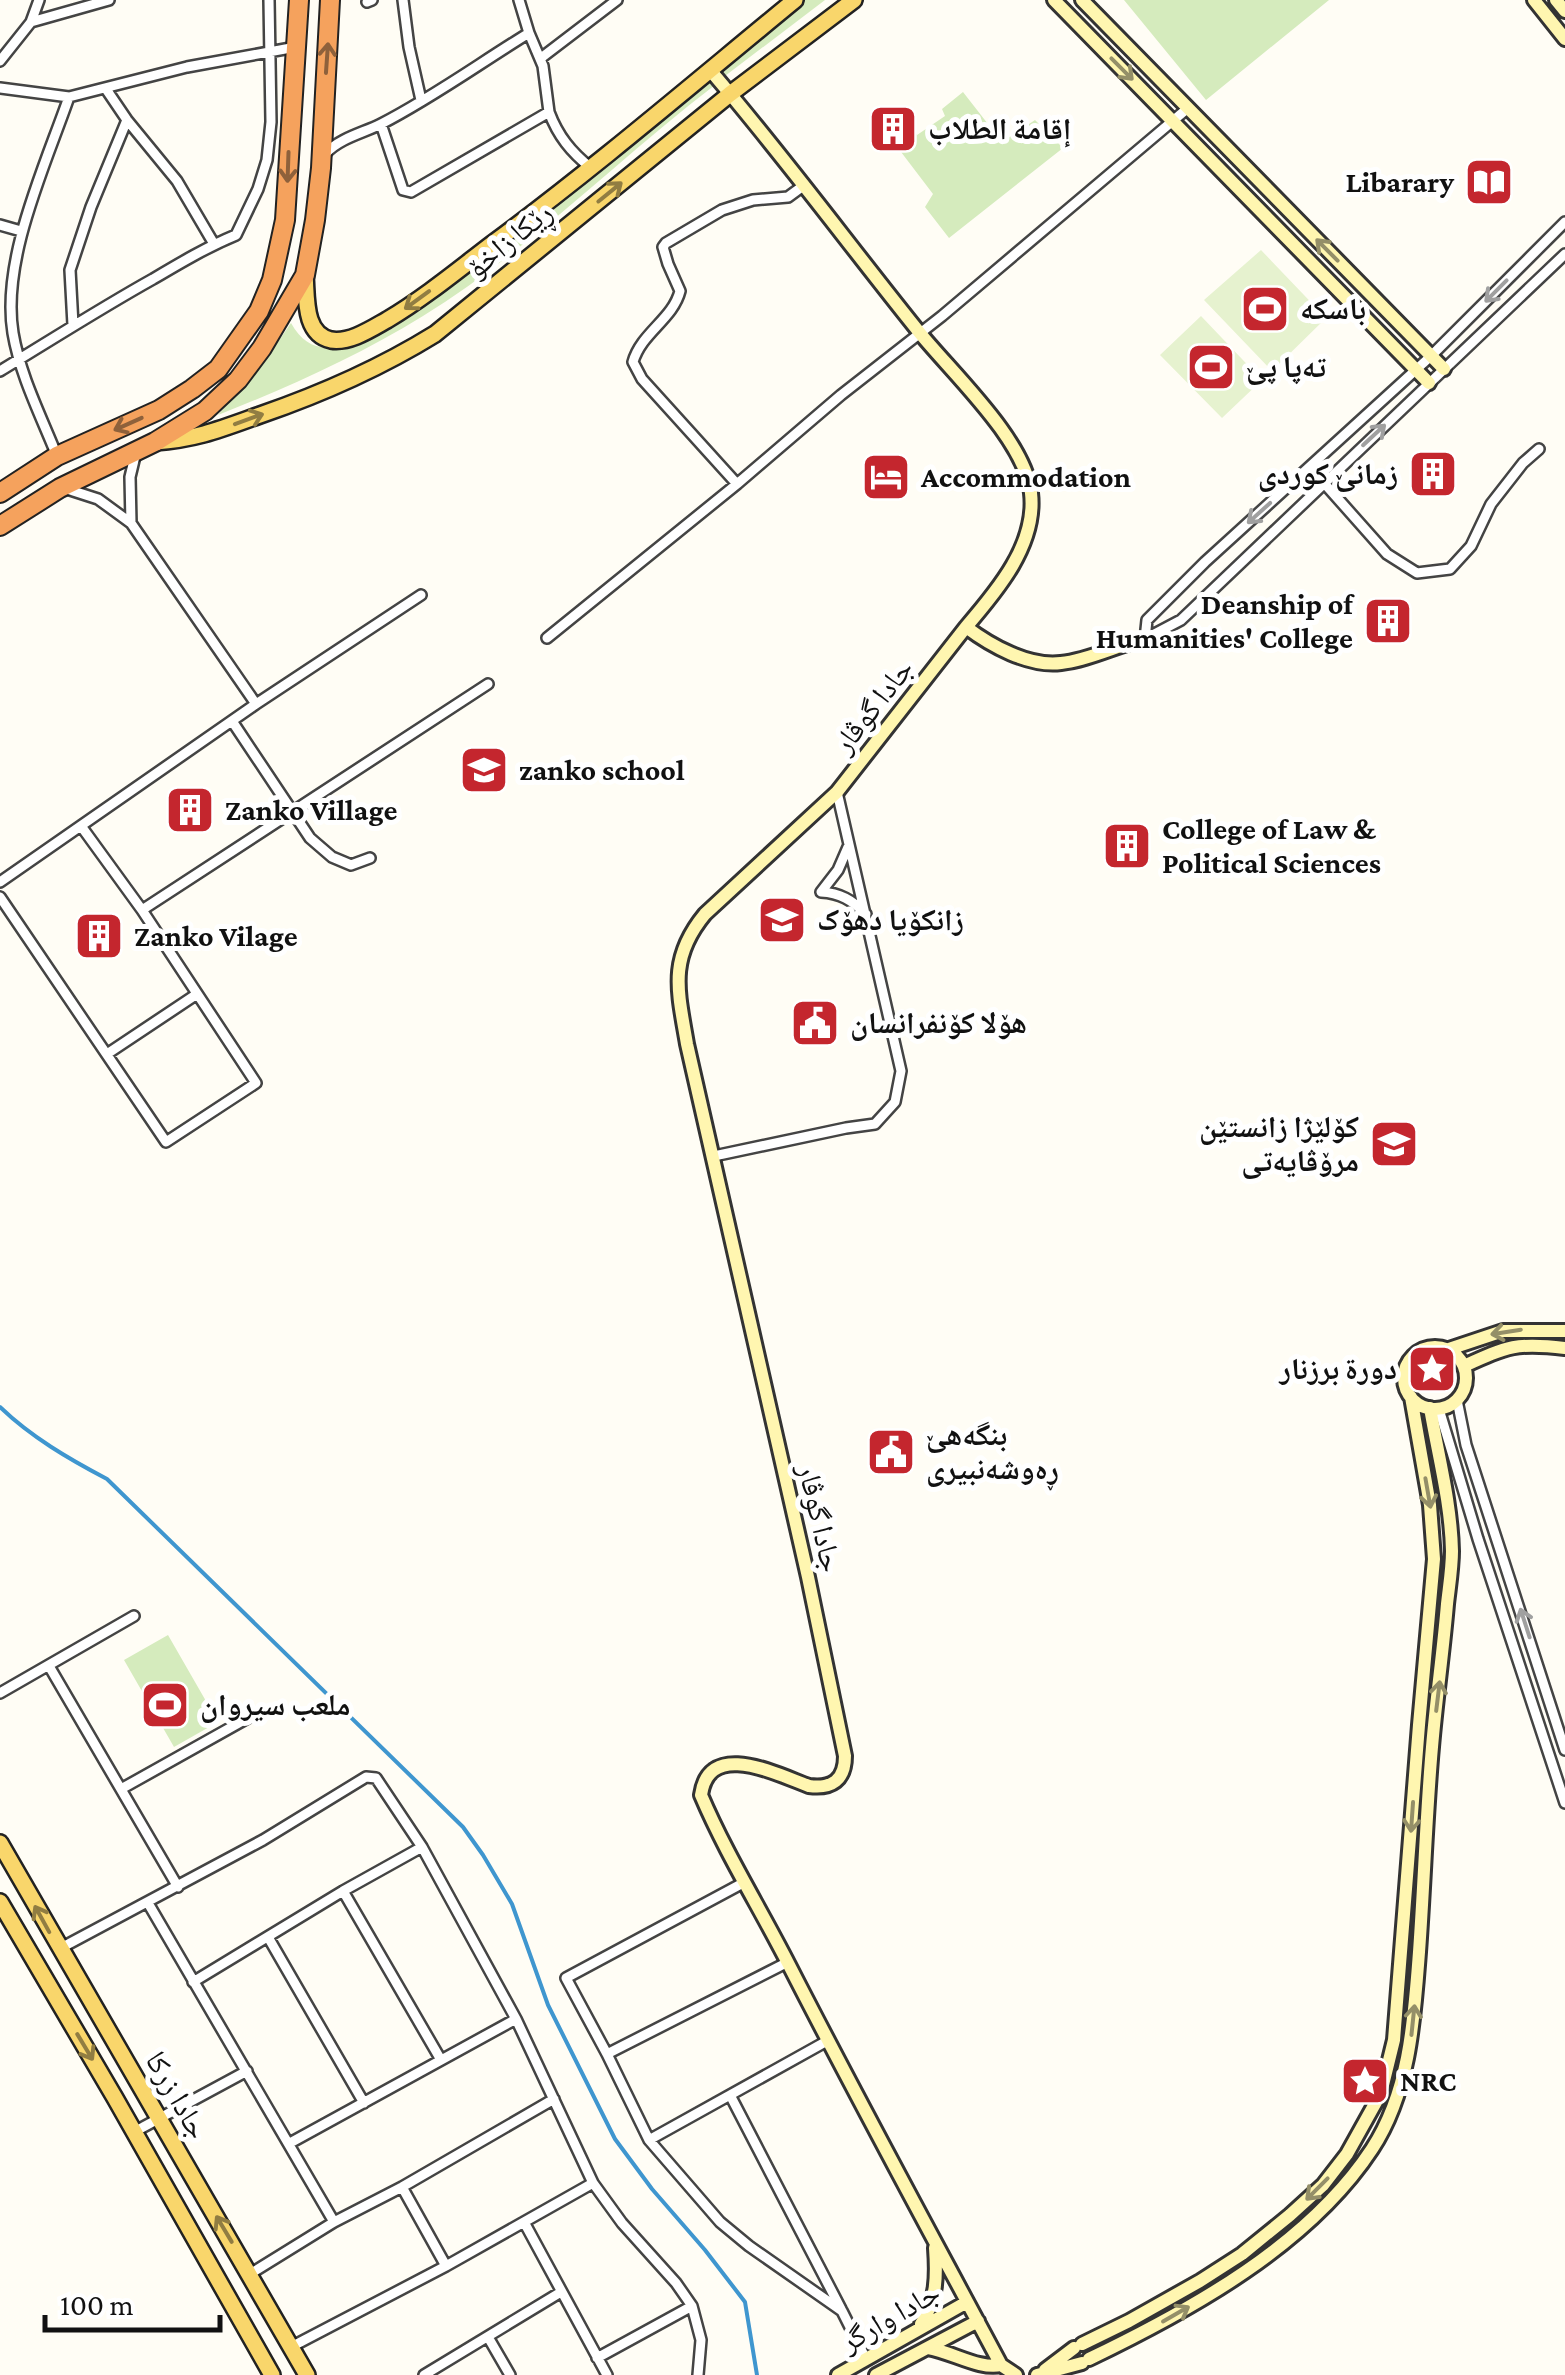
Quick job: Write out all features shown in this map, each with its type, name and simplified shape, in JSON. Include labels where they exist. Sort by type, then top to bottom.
[{"type":"highway","points":[[0,492],[56,456],[159,410],[192,390],[218,368],[259,311],[272,280],[285,220],[298,0]]},
{"type":"highway","name":"ڕێکا زاخۆ","points":[[0,526],[60,488],[155,442],[205,411],[238,380],[262,348],[305,274],[321,162],[331,2]]},
{"type":"highway","points":[[290,119],[323,123]]},
{"type":"main road","name":"ڕێکا زاخۆ","points":[[305,274],[310,324],[319,335],[331,340],[358,335],[410,305],[533,214],[795,0]]},
{"type":"main road","name":"ڕێکا زاخۆ","points":[[155,442],[206,435],[324,391],[410,350],[460,316],[730,94],[854,0]]},
{"type":"main road","name":"جادا زرکا","points":[[0,1843],[307,2375]]},
{"type":"main road","name":"جادا زرکا","points":[[0,1902],[272,2375]]},
{"type":"street","points":[[0,62],[30,22],[38,0]]},
{"type":"street","points":[[30,22],[109,0]]},
{"type":"street","points":[[0,371],[214,244],[236,236],[268,160],[268,0]]},
{"type":"street","points":[[403,0],[422,100]]},
{"type":"street","points":[[519,0],[540,58],[549,112],[564,142],[590,168]]},
{"type":"street","points":[[540,58],[617,0]]},
{"type":"street","points":[[1054,0],[1429,383]]},
{"type":"street","points":[[1082,0],[1444,369]]},
{"type":"street","points":[[1534,0],[1565,40]]},
{"type":"street","points":[[1556,0],[1565,11]]},
{"type":"street","points":[[321,162],[328,150],[382,124],[529,33]]},
{"type":"street","points":[[0,88],[69,97],[188,67],[296,46]]},
{"type":"street","name":"جادا گوڤار","points":[[710,70],[1005,435],[1024,469],[1031,492],[1028,526],[1018,556],[1002,581],[837,792],[705,914],[681,952],[677,970],[677,987],[713,1162],[845,1756],[845,1768],[832,1785],[820,1788],[736,1762],[717,1767],[702,1784],[701,1796],[743,1883],[1002,2365]]},
{"type":"street","points":[[106,89],[177,181],[214,244]]},
{"type":"street","points":[[56,456],[19,360],[12,329],[15,260],[21,232],[69,97]]},
{"type":"street","points":[[547,638],[1188,108]]},
{"type":"street","points":[[382,124],[403,190],[411,192],[549,112]]},
{"type":"street","points":[[73,325],[70,270],[127,120]]},
{"type":"street","points":[[737,484],[642,379],[633,362],[637,347],[677,302],[680,291],[668,264],[666,244],[722,210],[753,200],[788,198],[803,186]]},
{"type":"street","points":[[1145,639],[1147,620],[1204,562],[1417,370],[1565,222]]},
{"type":"street","points":[[0,225],[21,232]]},
{"type":"street","points":[[966,627],[1020,657],[1059,664],[1145,639],[1181,620],[1565,254]]},
{"type":"street","points":[[1324,483],[1387,554],[1417,573],[1450,569],[1471,546],[1490,504],[1539,449]]},
{"type":"street","points":[[131,523],[130,477],[136,452]]},
{"type":"street","points":[[60,488],[98,499],[131,523],[256,704]]},
{"type":"street","points":[[0,882],[256,704],[422,595]]},
{"type":"street","points":[[142,910],[488,684]]},
{"type":"street","points":[[232,721],[310,838],[332,857],[351,866],[370,858]]},
{"type":"street","points":[[713,1162],[714,1156],[875,1124],[896,1102],[900,1070],[837,792]]},
{"type":"street","points":[[0,897],[166,1142],[256,1083],[142,910],[81,826]]},
{"type":"street","points":[[849,845],[838,870],[820,892],[842,896],[867,915]]},
{"type":"street","points":[[107,1054],[197,994]]},
{"type":"street","points":[[1449,1350],[1503,1330],[1565,1331]]},
{"type":"street","points":[[1464,1366],[1520,1344],[1565,1348]]},
{"type":"street","points":[[1040,2374],[1078,2346],[1130,2321],[1242,2254],[1323,2184],[1347,2154],[1380,2093],[1394,2040],[1434,1559],[1430,1506],[1404,1380],[1414,1354],[1430,1346],[1456,1354],[1464,1366],[1466,1384],[1457,1400],[1435,1409],[1410,1397]]},
{"type":"street","points":[[1457,1400],[1466,1444],[1565,1750]]},
{"type":"street","points":[[1435,1409],[1565,1803]]},
{"type":"street","points":[[1040,2374],[1086,2361],[1134,2338],[1243,2273],[1299,2230],[1346,2184],[1375,2145],[1398,2094],[1411,2044],[1416,1995],[1432,1748],[1452,1554],[1435,1409]]},
{"type":"street","points":[[0,1693],[134,1616]]},
{"type":"street","points":[[49,1666],[178,1886]]},
{"type":"street","points":[[121,1789],[255,1714]]},
{"type":"street","points":[[59,1948],[263,1840],[366,1778],[376,1778],[422,1847],[516,2019],[594,2183],[622,2223],[692,2306],[701,2340],[698,2375]]},
{"type":"street","points":[[192,1982],[422,1847]]},
{"type":"street","points":[[743,1883],[566,1978],[649,2140],[720,2222],[842,2312]]},
{"type":"street","points":[[342,1891],[441,2060]]},
{"type":"street","points":[[148,1902],[334,2222]]},
{"type":"street","points":[[268,1937],[364,2103]]},
{"type":"street","points":[[607,2054],[788,1962]]},
{"type":"street","points":[[290,2143],[516,2019]]},
{"type":"street","points":[[649,2140],[827,2041]]},
{"type":"street","points":[[134,2132],[247,2071]]},
{"type":"street","points":[[730,2094],[866,2359]]},
{"type":"street","points":[[250,2274],[334,2222],[554,2099]]},
{"type":"street","points":[[1347,2154],[1361,2164]]},
{"type":"street","points":[[291,2347],[594,2183]]},
{"type":"street","points":[[402,2187],[446,2266]]},
{"type":"street","points":[[524,2222],[607,2375]]},
{"type":"street","points":[[917,2330],[932,2306],[936,2280],[934,2240]]},
{"type":"street","points":[[424,2375],[561,2292]]},
{"type":"street","name":"جادا وارگر","points":[[838,2375],[967,2302]]},
{"type":"street","points":[[598,2358],[692,2306]]},
{"type":"street","name":"جادا وارگر","points":[[876,2375],[978,2321]]},
{"type":"street","points":[[488,2337],[510,2375]]},
{"type":"street","points":[[928,2348],[985,2366],[1002,2365],[1016,2375]]},
{"type":"street","points":[[986,2375],[1002,2365]]},
{"type":"green space","points":[[800,0],[825,0],[725,76],[718,67]]},
{"type":"green space","points":[[1124,0],[1329,0],[1206,100]]},
{"type":"green space","points":[[705,76],[715,85],[536,234],[462,290],[348,358],[218,415],[291,323],[303,339],[318,346],[334,347],[353,341]]},
{"type":"green space","points":[[963,92],[1002,142],[1035,120],[1063,148],[949,238],[925,207],[933,194],[898,148],[915,132],[917,135],[945,116],[942,109]]},
{"type":"green space","name":"باسکە","points":[[1261,250],[1326,318],[1272,371],[1204,300]]},
{"type":"green space","name":"تەپا پێ","points":[[1201,316],[1262,380],[1222,418],[1160,355]]},
{"type":"green space","points":[[168,1635],[218,1722],[174,1747],[124,1660]]},
{"type":"waterway","points":[[0,1407],[51,1447],[107,1479],[463,1827],[512,1904],[548,2005],[615,2139],[745,2302],[757,2375]]},
{"type":"place","name":"إقامة الطلاب","points":[[893,129]]},
{"type":"place","name":"Libarary","points":[[1489,182]]},
{"type":"place","name":"باسکە","points":[[1265,309]]},
{"type":"place","name":"تەپا پێ","points":[[1211,367]]},
{"type":"place","name":"زمانێ کوردی","points":[[1433,474]]},
{"type":"place","name":"Accommodation","points":[[886,477]]},
{"type":"place","name":"Deanship of Humanities' College","points":[[1388,621]]},
{"type":"place","name":"zanko school","points":[[484,770]]},
{"type":"place","name":"Zanko Village","points":[[190,810]]},
{"type":"place","name":"College of Law & Political Sciences","points":[[1127,846]]},
{"type":"place","name":"زانکۆیا دهۆک","points":[[782,920]]},
{"type":"place","name":"Zanko Vilage","points":[[99,936]]},
{"type":"place","name":"هۆلا كۆنفرانسان","points":[[815,1023]]},
{"type":"place","name":"كۆلێژا زانستێن مرۆڤایەتی","points":[[1394,1144]]},
{"type":"place","name":"دورة برزنار","points":[[1432,1369]]},
{"type":"place","name":"بنگه‌هێ ڕه‌وشه‌نبیرى","points":[[891,1452]]},
{"type":"place","name":"ملعب سيروان","points":[[165,1705]]},
{"type":"place","name":"NRC","points":[[1365,2081]]}]
